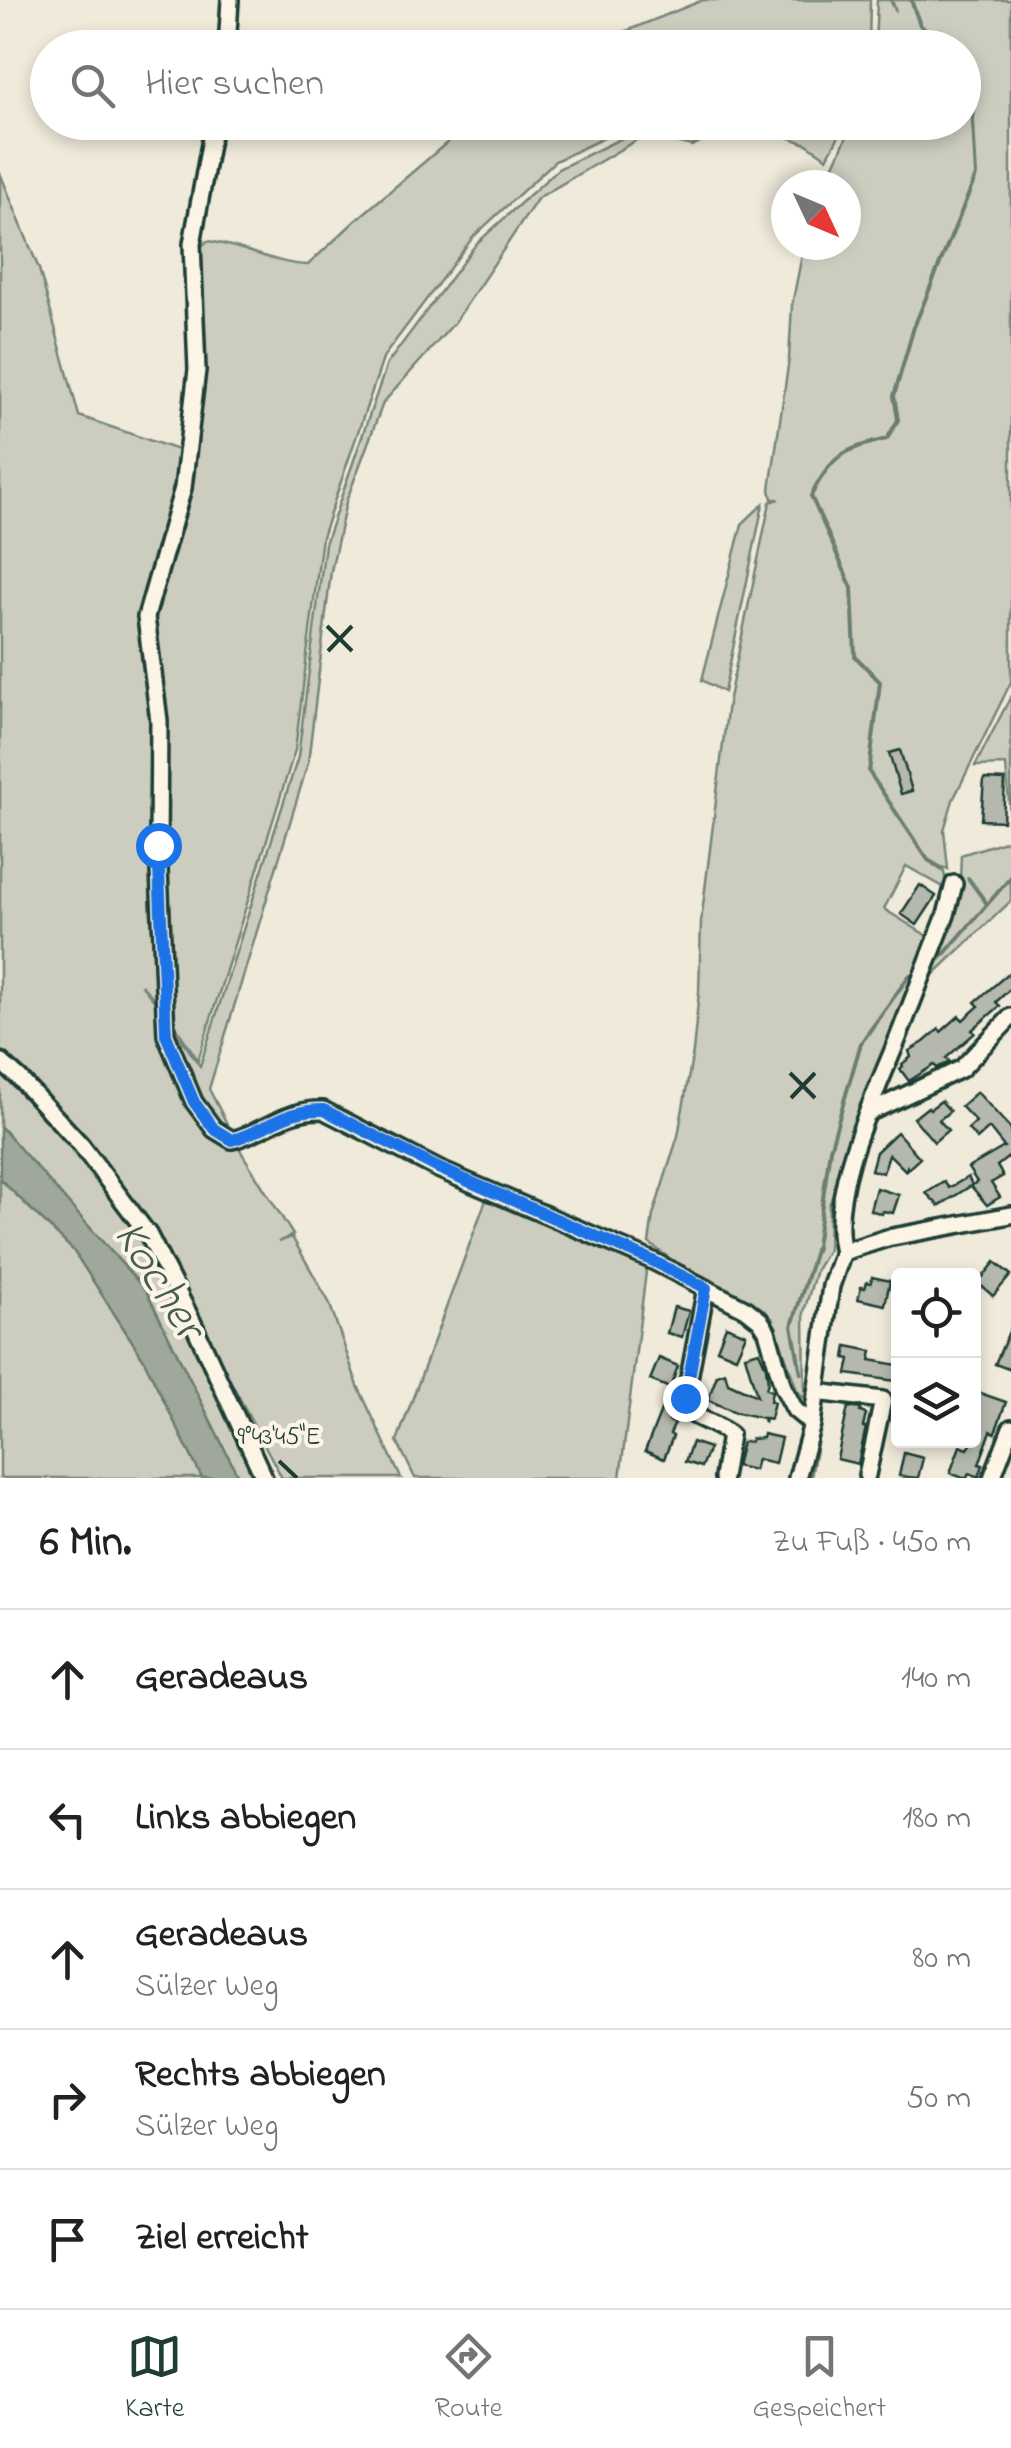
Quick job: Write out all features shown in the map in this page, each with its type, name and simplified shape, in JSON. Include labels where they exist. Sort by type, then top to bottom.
[{"type":"street","points":[[228,30],[230,0]]},
{"type":"street","points":[[211,140],[192,244],[197,370],[183,488],[146,617],[159,721],[158,845],[166,1035],[194,1102],[214,1129],[232,1140],[251,1135],[302,1109],[324,1110],[438,1168],[651,1260],[706,1288],[760,1320],[767,1331],[783,1387],[795,1410],[812,1424]]},
{"type":"street","points":[[797,1478],[812,1424],[831,1286],[843,1252],[840,1217],[848,1170],[946,915],[954,884]]},
{"type":"street","points":[[868,1113],[961,1069],[1011,1016]]},
{"type":"street","points":[[0,1061],[81,1144],[148,1234],[194,1323],[264,1478]]},
{"type":"street","points":[[843,1252],[887,1238],[1010,1215],[1011,1207]]},
{"type":"street","points":[[706,1288],[685,1398],[686,1409],[693,1416],[721,1427],[730,1435],[723,1478]]},
{"type":"street","points":[[816,1392],[883,1400],[867,1475]]},
{"type":"street","points":[[992,1478],[1011,1428]]},
{"type":"shaded area","points":[[703,0],[870,0],[869,30],[629,30]]},
{"type":"shaded area","points":[[877,0],[890,0],[896,12],[892,0],[1011,0],[1011,682],[953,800],[944,830],[948,869],[933,865],[944,872],[947,889],[906,866],[884,909],[929,937],[829,1205],[828,1250],[816,1270],[804,1312],[805,1399],[797,1390],[772,1318],[681,1267],[649,1243],[653,1215],[678,1136],[693,1052],[701,922],[728,703],[770,502],[779,499],[772,499],[770,489],[801,260],[861,260],[861,170],[832,170],[845,140],[981,140],[981,30],[876,30]]},
{"type":"shaded area","points":[[450,140],[599,140],[555,161],[473,237],[384,356],[322,537],[295,750],[198,1060],[175,1026],[167,969],[151,619],[188,489],[199,249],[207,241],[308,265]]},
{"type":"shaded area","points":[[618,140],[637,140],[538,198],[455,322],[383,403],[346,502],[331,571],[308,763],[209,1089],[243,1155],[293,1235],[278,1242],[292,1237],[329,1302],[358,1386],[401,1478],[282,1478],[197,1318],[166,1286],[255,1478],[239,1478],[146,1291],[0,1126],[0,173],[39,269],[79,416],[178,450],[174,495],[139,622],[151,723],[153,783],[149,833],[157,1001],[141,985],[200,1066],[298,757],[325,544],[387,364],[476,244],[558,169]]},
{"type":"shaded area","points":[[666,140],[705,140],[692,146]]},
{"type":"shaded area","points":[[796,140],[837,140],[827,158]]},
{"type":"shaded area","points":[[763,504],[724,692],[702,680],[742,524]]},
{"type":"shaded area","points":[[1011,696],[1011,828],[1006,765],[975,766]]},
{"type":"shaded area","points":[[1011,839],[1011,901],[934,974],[959,905],[961,855]]},
{"type":"shaded area","points":[[0,1126],[146,1291],[239,1478],[202,1478],[143,1358],[73,1250],[0,1179]]},
{"type":"shaded area","points":[[0,1179],[73,1250],[143,1358],[202,1478],[0,1478]]},
{"type":"shaded area","points":[[487,1197],[647,1264],[620,1478],[415,1478],[397,1441]]},
{"type":"building","points":[[900,750],[912,791],[901,794],[889,753]]},
{"type":"building","points":[[984,779],[1005,780],[1003,821],[981,820]]},
{"type":"building","points":[[920,885],[936,896],[917,925],[901,914]]},
{"type":"building","points":[[1011,971],[1011,988],[996,1002],[1000,1006],[946,1058],[950,1062],[937,1068],[934,1065],[909,1081],[900,1069],[911,1057],[909,1051],[959,1016],[963,1020],[979,1006],[975,1002]]},
{"type":"building","points":[[977,1092],[1011,1129],[1011,1155],[997,1166],[1003,1176],[991,1183],[1000,1197],[987,1205],[971,1186],[977,1182],[968,1168],[1004,1147],[989,1128],[977,1139],[968,1129],[976,1122],[961,1106]]},
{"type":"building","points":[[941,1101],[950,1111],[939,1120],[948,1130],[934,1142],[914,1118]]},
{"type":"building","points":[[897,1132],[920,1158],[906,1171],[889,1154],[883,1173],[871,1170],[876,1152]]},
{"type":"building","points":[[968,1177],[972,1185],[939,1206],[926,1193],[944,1182],[949,1188]]},
{"type":"building","points":[[876,1188],[899,1195],[893,1213],[870,1210]]},
{"type":"building","points":[[995,1262],[1011,1275],[993,1296],[981,1286],[981,1279]]},
{"type":"building","points":[[872,1277],[890,1281],[885,1305],[858,1299],[861,1287],[871,1283]]},
{"type":"building","points":[[674,1307],[689,1311],[682,1337],[667,1333]]},
{"type":"building","points":[[726,1326],[746,1334],[736,1357],[717,1349]]},
{"type":"building","points":[[1011,1327],[1011,1370],[995,1364]]},
{"type":"building","points":[[847,1346],[872,1351],[870,1360],[891,1364],[891,1380],[847,1374],[850,1359],[845,1358]]},
{"type":"building","points":[[759,1351],[766,1367],[766,1389],[772,1391],[770,1401],[774,1402],[770,1419],[765,1418],[764,1423],[763,1418],[735,1412],[708,1400],[717,1375],[725,1372],[728,1383],[757,1396],[745,1355]]},
{"type":"building","points":[[659,1358],[678,1366],[670,1388],[650,1380]]},
{"type":"building","points":[[669,1391],[675,1394],[669,1421],[675,1423],[664,1459],[645,1451]]},
{"type":"building","points":[[981,1393],[1006,1402],[979,1464],[983,1465],[979,1477],[969,1473],[963,1478],[950,1473],[959,1448],[981,1448]]},
{"type":"building","points":[[848,1407],[866,1414],[858,1464],[837,1459]]},
{"type":"building","points":[[763,1434],[781,1438],[775,1463],[757,1459],[754,1470],[736,1466],[742,1442],[762,1438]]},
{"type":"building","points":[[692,1442],[709,1448],[701,1467],[685,1462]]},
{"type":"building","points":[[904,1453],[923,1458],[918,1478],[899,1476]]},
{"type":"waterway","points":[[911,0],[920,25],[926,30]]},
{"type":"waterway","points":[[943,869],[928,860],[869,772],[880,682],[855,656],[852,588],[811,496],[840,456],[887,439],[898,420],[894,396],[914,327],[976,176],[974,140]]},
{"type":"waterway","points":[[934,962],[1011,877]]},
{"type":"waterway","points":[[968,878],[987,904]]},
{"type":"waterway","points":[[801,1373],[792,1326],[816,1247],[830,1149],[861,1043],[909,976],[917,971]]},
{"type":"waterway","points":[[810,1478],[821,1417]]},
{"type":"route","points":[[158,845],[166,1035],[194,1102],[214,1129],[232,1140],[251,1135],[302,1109],[324,1110],[438,1168],[651,1260],[706,1288],[685,1398]]},
{"type":"water label","name":"Kocher","points":[[162,1278]]}]
